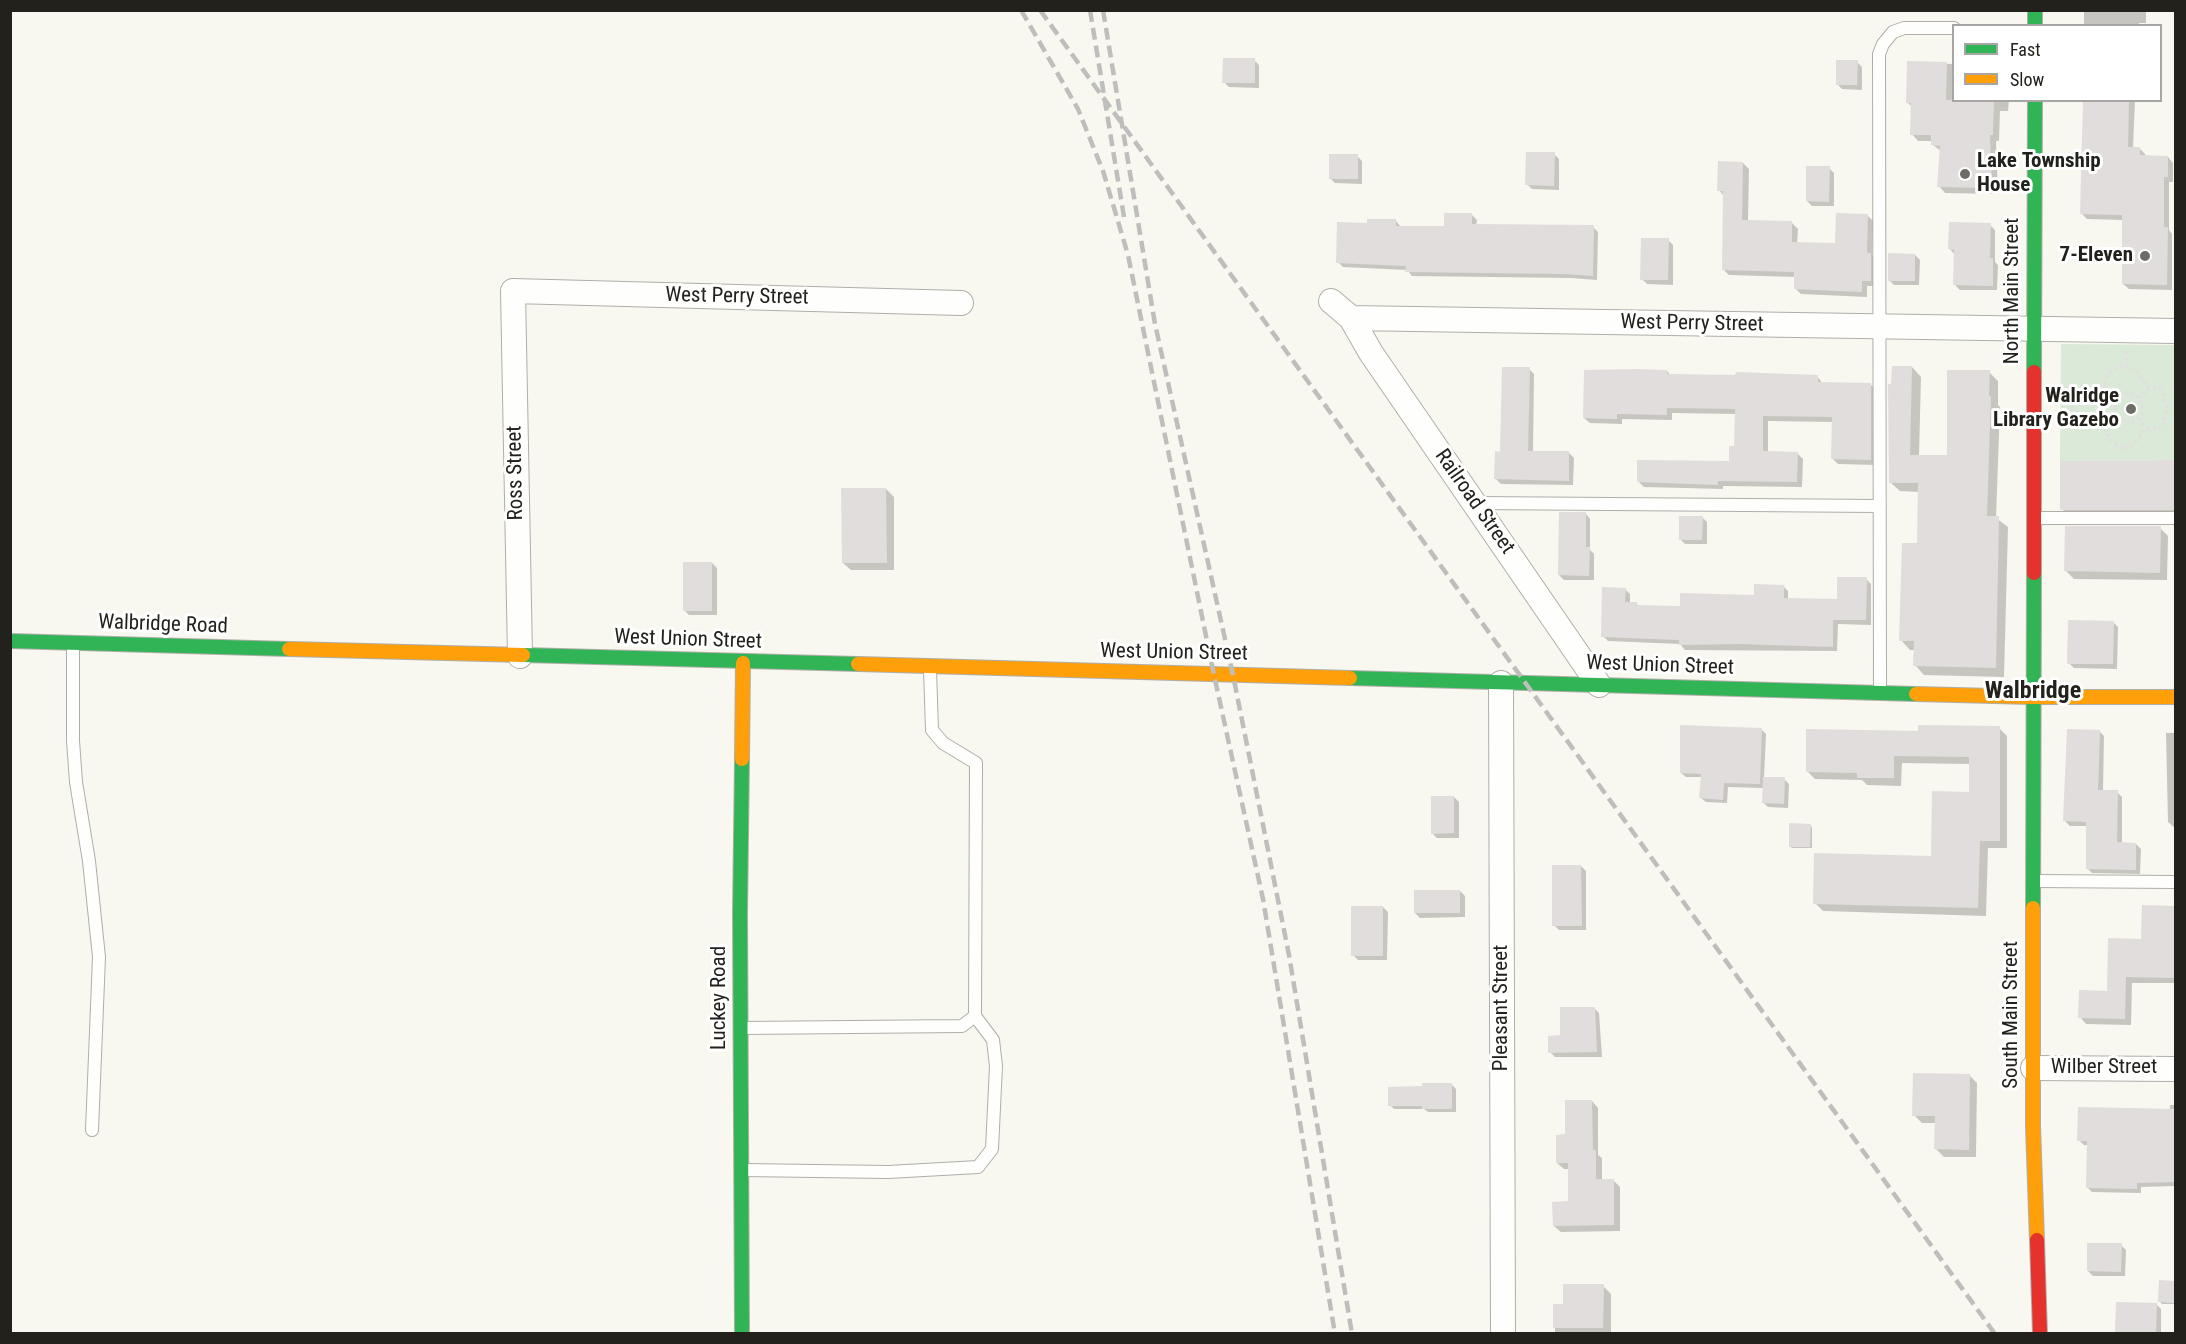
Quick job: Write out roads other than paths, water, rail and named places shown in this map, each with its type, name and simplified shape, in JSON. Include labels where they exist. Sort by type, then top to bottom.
[{"type":"street","name":"North Main Street","points":[[2033,697],[2035,102]]},
{"type":"street","name":"West Perry Street","points":[[513,291],[962,303]]},
{"type":"street","name":"Ross Street","points":[[513,291],[520,656]]},
{"type":"street","name":"Railroad Street","points":[[1332,301],[1351,318],[1371,353],[1599,685]]},
{"type":"street","name":"West Perry Street","points":[[1351,318],[2175,331]]},
{"type":"street","name":"Walbridge Road","points":[[10,641],[314,650]]},
{"type":"street","name":"West Union Street","points":[[314,650],[2033,697],[2175,697]]},
{"type":"street","name":"Luckey Road","points":[[742,1334],[743,663]]},
{"type":"street","name":"Pleasant Street","points":[[1501,682],[1503,1334]]},
{"type":"street","name":"South Main Street","points":[[2033,697],[2033,1068],[2040,1334]]},
{"type":"street","name":"Wilber Street","points":[[2033,1068],[2175,1069]]},
{"type":"lane","points":[[1880,693],[1880,54],[1883,44],[1893,33],[1904,28],[1952,28]]},
{"type":"lane","points":[[1475,503],[1880,506]]},
{"type":"lane","points":[[2034,518],[2175,518]]},
{"type":"lane","points":[[73,643],[75,782],[89,861],[99,957],[92,1130]]},
{"type":"lane","points":[[741,1170],[888,1173],[978,1167],[992,1149],[996,1066],[993,1040],[975,1016],[976,763],[943,742],[932,730],[930,667]]},
{"type":"lane","points":[[2033,881],[2175,882]]},
{"type":"lane","points":[[741,1028],[962,1026],[975,1016]]},
{"type":"railway","points":[[1021,10],[1078,109],[1103,171],[1128,255],[1214,675],[1263,899],[1335,1334]]},
{"type":"railway","points":[[1040,10],[1995,1334]]},
{"type":"railway","points":[[1090,10],[1124,217]]},
{"type":"railway","points":[[1103,10],[1155,324],[1233,675],[1289,955],[1352,1334]]},
{"type":"place","name":"Lake Township House","points":[[1965,174]]},
{"type":"place","name":"7-Eleven","points":[[2145,256]]},
{"type":"place","name":"Walridge Library Gazebo","points":[[2131,409]]},
{"type":"district","name":"Walbridge","points":[[2033,692]]}]
